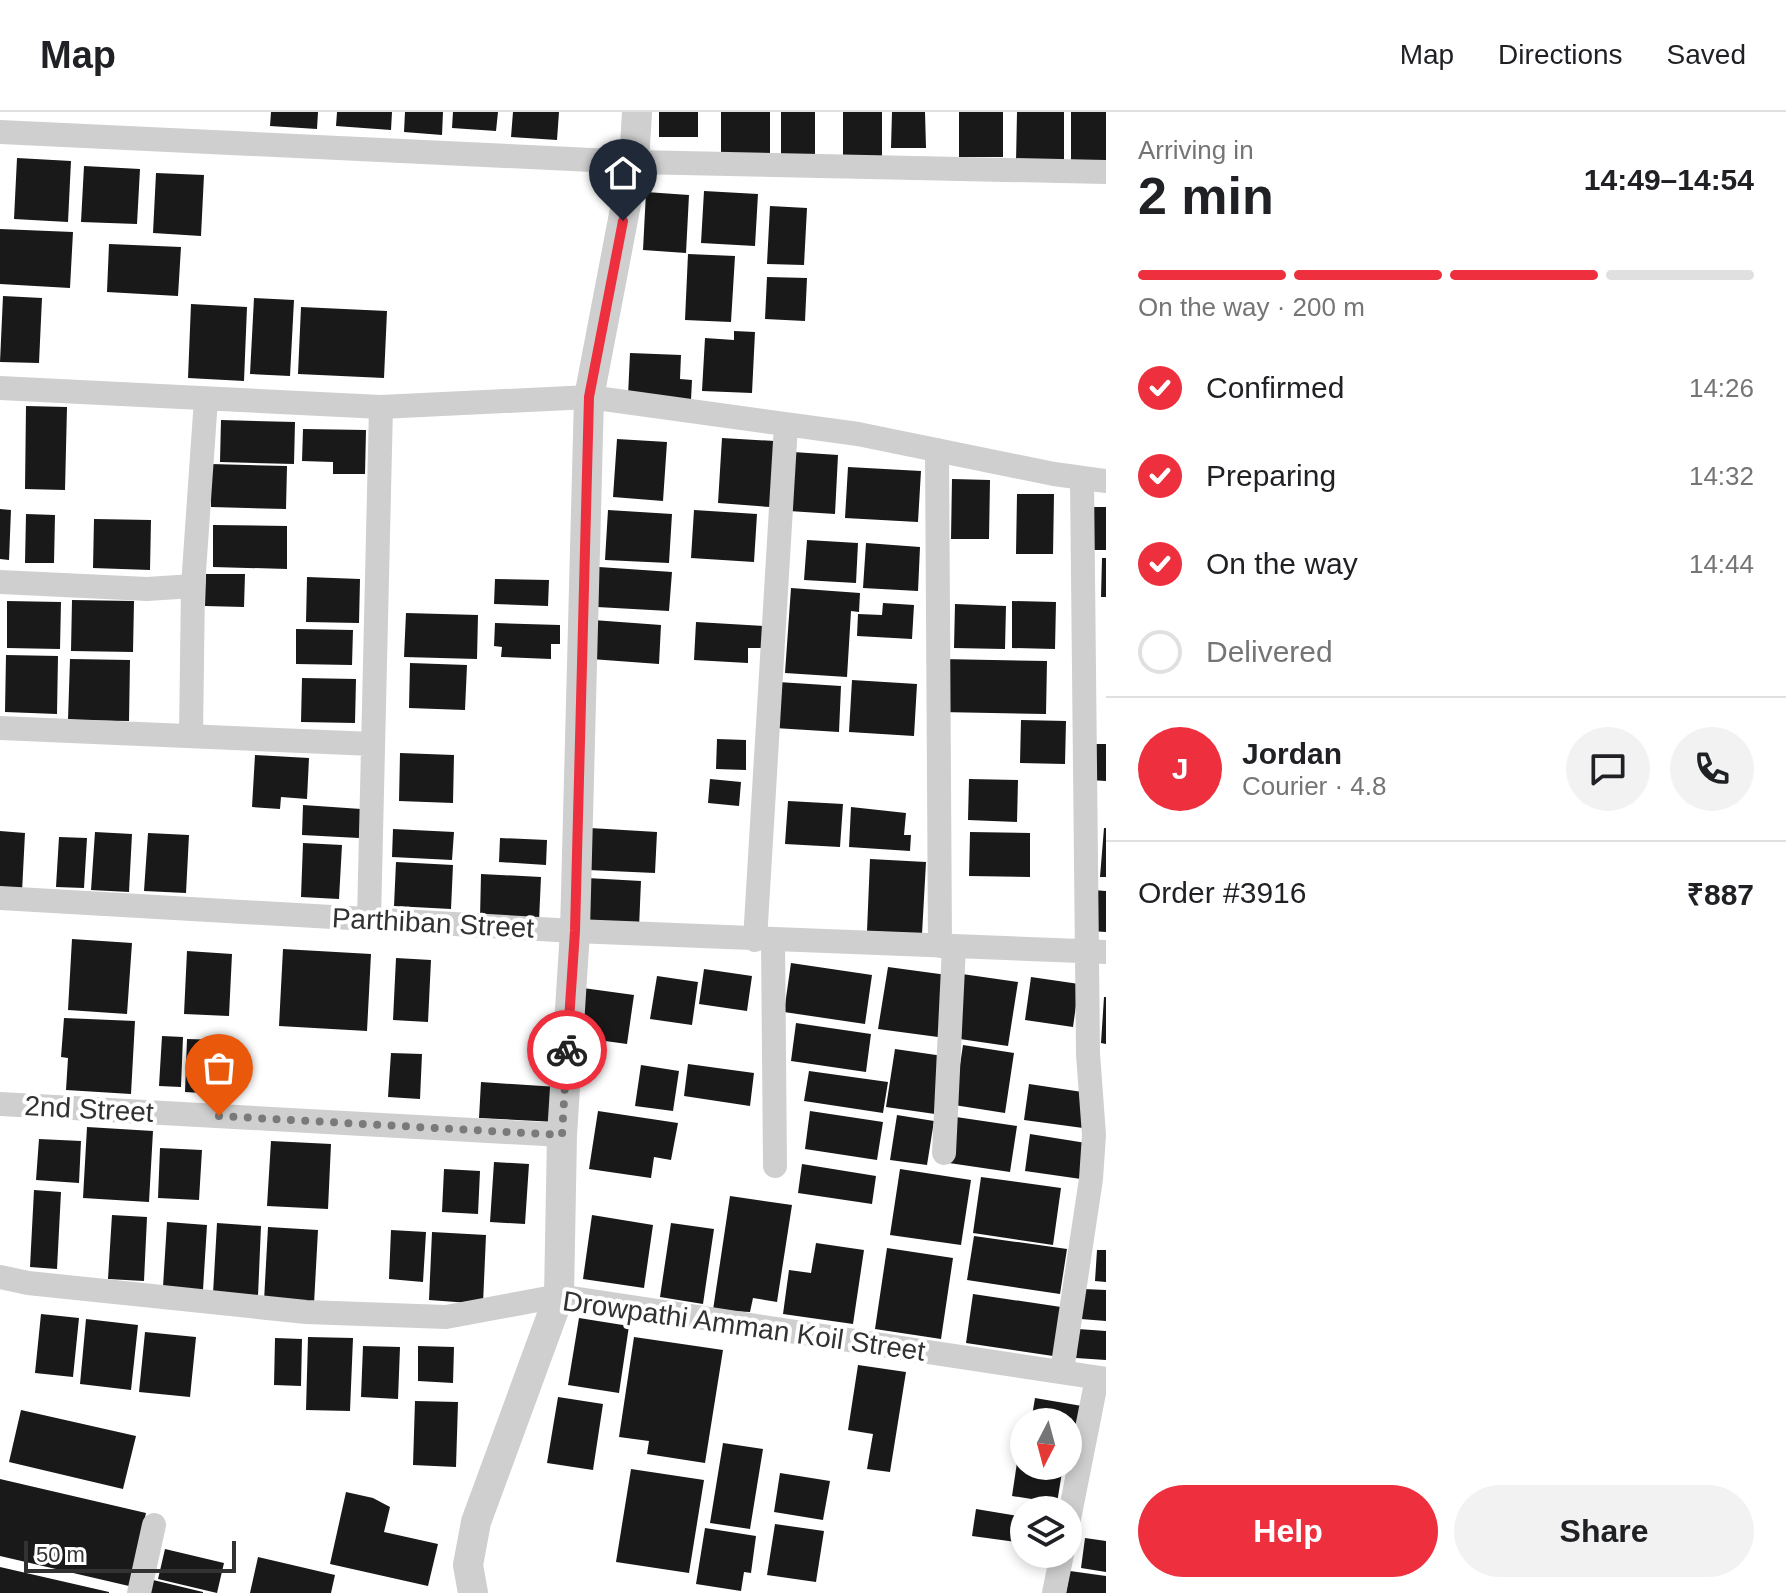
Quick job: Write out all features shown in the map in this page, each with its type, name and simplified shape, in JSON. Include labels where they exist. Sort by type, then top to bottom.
[{"type":"street","points":[[471,1579],[476,1522],[559,1296],[562,1135],[575,931],[589,397],[634,162],[637,112]]},
{"type":"street","points":[[0,132],[634,162],[1106,172]]},
{"type":"street","points":[[0,388],[381,407],[589,397],[858,434],[1094,480],[1096,951],[1088,1054],[1094,1135],[1091,1179],[1062,1371]]},
{"type":"street","points":[[191,736],[193,586],[206,399]]},
{"type":"street","points":[[369,919],[381,407]]},
{"type":"street","points":[[775,1166],[764,940],[786,425]]},
{"type":"street","points":[[937,450],[947,946],[944,1153]]},
{"type":"street","points":[[0,582],[147,589],[193,586]]},
{"type":"street","points":[[0,728],[373,744]]},
{"type":"street","name":"Parthiban Street","points":[[0,898],[575,931],[1096,951]]},
{"type":"street","name":"2nd Street","points":[[0,1104],[562,1135]]},
{"type":"street","name":"Drowpathi Amman Koil Street","points":[[0,1277],[28,1283],[306,1312],[446,1317],[559,1296],[1102,1378]]},
{"type":"street","points":[[1075,1496],[1102,1378]]},
{"type":"street","points":[[139,1593],[154,1525]]},
{"type":"street","points":[[1054,1593],[1059,1568]]},
{"type":"building","points":[[271,112],[318,112],[317,129],[270,126]]},
{"type":"building","points":[[337,112],[392,112],[391,130],[336,126]]},
{"type":"building","points":[[405,112],[443,112],[442,135],[404,132]]},
{"type":"building","points":[[453,112],[498,112],[496,131],[452,128]]},
{"type":"building","points":[[513,112],[559,112],[557,140],[511,137]]},
{"type":"building","points":[[659,112],[698,112],[698,137],[659,137]]},
{"type":"building","points":[[721,112],[770,112],[770,155],[721,155]]},
{"type":"building","points":[[781,112],[815,112],[815,157],[781,157]]},
{"type":"building","points":[[843,112],[882,112],[882,156],[843,156]]},
{"type":"building","points":[[892,112],[925,112],[926,148],[891,148]]},
{"type":"building","points":[[959,112],[1003,112],[1003,157],[959,157]]},
{"type":"building","points":[[1017,112],[1064,112],[1064,162],[1016,162]]},
{"type":"building","points":[[1071,112],[1106,112],[1106,163],[1071,162]]},
{"type":"building","points":[[17,158],[71,161],[68,222],[14,219]]},
{"type":"building","points":[[84,166],[140,169],[137,224],[81,222]]},
{"type":"building","points":[[156,173],[204,175],[201,236],[153,233]]},
{"type":"building","points":[[704,191],[758,194],[755,246],[701,243]]},
{"type":"building","points":[[646,192],[689,195],[686,253],[643,250]]},
{"type":"building","points":[[770,206],[807,208],[804,265],[767,264]]},
{"type":"building","points":[[0,229],[73,232],[70,288],[0,284]]},
{"type":"building","points":[[109,244],[181,247],[178,296],[107,292]]},
{"type":"building","points":[[688,254],[735,256],[731,322],[685,320]]},
{"type":"building","points":[[767,277],[807,278],[805,321],[765,319]]},
{"type":"building","points":[[3,296],[42,298],[39,363],[0,362]]},
{"type":"building","points":[[254,298],[294,300],[290,376],[250,374]]},
{"type":"building","points":[[191,304],[247,307],[244,381],[188,378]]},
{"type":"building","points":[[301,307],[387,311],[384,378],[298,374]]},
{"type":"building","points":[[734,331],[755,332],[752,393],[702,391],[705,338],[734,340]]},
{"type":"building","points":[[630,353],[681,355],[680,379],[692,380],[691,400],[628,396]]},
{"type":"building","points":[[26,406],[67,407],[65,490],[25,489]]},
{"type":"building","points":[[221,420],[295,422],[294,464],[220,462]]},
{"type":"building","points":[[303,429],[366,430],[365,474],[333,474],[333,462],[302,461]]},
{"type":"building","points":[[722,438],[775,441],[770,507],[718,503]]},
{"type":"building","points":[[617,439],[667,442],[663,501],[613,497]]},
{"type":"building","points":[[793,452],[838,455],[835,514],[789,511]]},
{"type":"building","points":[[211,464],[287,466],[286,509],[211,507]]},
{"type":"building","points":[[848,467],[921,471],[918,522],[845,518]]},
{"type":"building","points":[[952,479],[990,480],[989,539],[951,539]]},
{"type":"building","points":[[1017,494],[1054,494],[1053,554],[1016,554]]},
{"type":"building","points":[[1094,507],[1106,507],[1106,550],[1093,550]]},
{"type":"building","points":[[0,509],[11,510],[9,560],[0,559]]},
{"type":"building","points":[[608,510],[672,514],[669,563],[605,560]]},
{"type":"building","points":[[694,510],[757,514],[754,562],[691,558]]},
{"type":"building","points":[[26,514],[55,515],[54,563],[25,563]]},
{"type":"building","points":[[94,519],[151,520],[150,570],[93,568]]},
{"type":"building","points":[[213,525],[287,526],[287,569],[213,567]]},
{"type":"building","points":[[807,540],[858,543],[856,583],[804,580]]},
{"type":"building","points":[[866,543],[920,547],[918,591],[863,588]]},
{"type":"building","points":[[1102,558],[1106,558],[1106,597],[1101,597]]},
{"type":"building","points":[[599,567],[672,572],[669,611],[597,607]]},
{"type":"building","points":[[206,574],[245,574],[244,607],[205,606]]},
{"type":"building","points":[[307,577],[360,579],[359,623],[306,622]]},
{"type":"building","points":[[495,579],[549,580],[548,606],[494,604]]},
{"type":"building","points":[[791,588],[860,593],[859,612],[851,611],[847,677],[785,673]]},
{"type":"building","points":[[72,600],[134,601],[133,652],[71,651]]},
{"type":"building","points":[[7,601],[61,602],[60,649],[7,648]]},
{"type":"building","points":[[1012,601],[1056,602],[1055,649],[1012,648]]},
{"type":"building","points":[[883,603],[914,605],[912,639],[857,636],[858,614],[882,615]]},
{"type":"building","points":[[955,604],[1006,606],[1005,649],[954,648]]},
{"type":"building","points":[[406,613],[478,615],[477,659],[404,657]]},
{"type":"building","points":[[593,620],[661,625],[659,664],[591,659]]},
{"type":"building","points":[[696,622],[766,626],[764,648],[748,648],[748,663],[694,660]]},
{"type":"building","points":[[495,623],[560,625],[560,644],[551,644],[551,659],[501,657],[502,647],[494,646]]},
{"type":"building","points":[[296,629],[353,630],[352,665],[296,664]]},
{"type":"building","points":[[6,655],[58,656],[57,714],[5,712]]},
{"type":"building","points":[[70,659],[130,660],[129,721],[68,720]]},
{"type":"building","points":[[941,659],[1047,661],[1046,714],[940,712]]},
{"type":"building","points":[[410,663],[467,665],[465,710],[409,708]]},
{"type":"building","points":[[302,678],[356,679],[355,723],[301,722]]},
{"type":"building","points":[[852,680],[917,684],[914,736],[849,732]]},
{"type":"building","points":[[778,682],[841,686],[839,732],[775,728]]},
{"type":"building","points":[[1021,720],[1066,721],[1065,764],[1020,763]]},
{"type":"building","points":[[717,739],[746,740],[746,770],[716,769]]},
{"type":"building","points":[[1089,744],[1106,744],[1106,781],[1089,780]]},
{"type":"building","points":[[400,753],[454,755],[453,803],[399,801]]},
{"type":"building","points":[[255,755],[309,758],[307,799],[281,797],[280,809],[252,807]]},
{"type":"building","points":[[710,779],[741,782],[739,806],[708,803]]},
{"type":"building","points":[[969,779],[1018,780],[1017,822],[968,820]]},
{"type":"building","points":[[788,801],[843,804],[840,847],[785,844]]},
{"type":"building","points":[[303,805],[361,809],[359,838],[302,835]]},
{"type":"building","points":[[851,807],[906,813],[904,835],[911,835],[910,851],[849,847]]},
{"type":"building","points":[[590,828],[657,832],[655,873],[588,870]]},
{"type":"building","points":[[1104,828],[1106,877],[1100,877]]},
{"type":"building","points":[[393,829],[454,832],[452,860],[392,857]]},
{"type":"building","points":[[0,831],[25,833],[22,892],[0,890]]},
{"type":"building","points":[[95,832],[132,834],[129,892],[91,890]]},
{"type":"building","points":[[970,832],[1030,833],[1030,877],[969,876]]},
{"type":"building","points":[[148,833],[189,835],[186,893],[144,891]]},
{"type":"building","points":[[59,837],[87,838],[84,888],[56,887]]},
{"type":"building","points":[[500,838],[547,840],[546,865],[499,862]]},
{"type":"building","points":[[303,843],[342,845],[339,899],[301,897]]},
{"type":"building","points":[[870,859],[926,862],[922,934],[867,931]]},
{"type":"building","points":[[396,862],[453,865],[451,909],[394,906]]},
{"type":"building","points":[[481,874],[541,877],[539,921],[480,918]]},
{"type":"building","points":[[587,878],[641,881],[639,928],[584,926]]},
{"type":"building","points":[[1093,890],[1106,891],[1106,932],[1090,931]]},
{"type":"building","points":[[72,939],[132,943],[127,1014],[68,1010]]},
{"type":"building","points":[[283,949],[371,954],[367,1031],[279,1026]]},
{"type":"building","points":[[187,951],[232,954],[229,1016],[184,1014]]},
{"type":"building","points":[[396,958],[431,960],[428,1022],[393,1020]]},
{"type":"building","points":[[791,963],[872,975],[865,1024],[784,1012]]},
{"type":"building","points":[[888,967],[947,975],[938,1037],[878,1029]]},
{"type":"building","points":[[704,969],[752,976],[747,1011],[699,1004]]},
{"type":"building","points":[[962,974],[1018,982],[1008,1046],[953,1038]]},
{"type":"building","points":[[657,976],[698,982],[692,1025],[650,1019]]},
{"type":"building","points":[[1031,977],[1079,984],[1073,1027],[1025,1020]]},
{"type":"building","points":[[583,988],[634,995],[627,1044],[576,1037]]},
{"type":"building","points":[[1106,997],[1106,1044],[1101,1043]]},
{"type":"building","points":[[64,1018],[135,1021],[131,1094],[66,1090],[68,1058],[61,1057]]},
{"type":"building","points":[[796,1023],[871,1034],[866,1072],[791,1061]]},
{"type":"building","points":[[162,1036],[183,1037],[181,1087],[159,1086]]},
{"type":"building","points":[[187,1039],[222,1040],[219,1094],[185,1092]]},
{"type":"building","points":[[963,1045],[1014,1053],[1005,1113],[954,1105]]},
{"type":"building","points":[[895,1049],[943,1056],[935,1114],[886,1107]]},
{"type":"building","points":[[391,1053],[422,1054],[420,1099],[388,1097]]},
{"type":"building","points":[[688,1064],[754,1073],[750,1106],[684,1096]]},
{"type":"building","points":[[641,1065],[679,1071],[673,1111],[635,1106]]},
{"type":"building","points":[[809,1071],[888,1082],[883,1113],[804,1101]]},
{"type":"building","points":[[481,1082],[558,1087],[556,1122],[479,1118]]},
{"type":"building","points":[[1029,1084],[1089,1093],[1083,1128],[1024,1120]]},
{"type":"building","points":[[598,1111],[678,1123],[671,1160],[654,1157],[651,1178],[589,1169]]},
{"type":"building","points":[[810,1111],[883,1122],[877,1160],[805,1149]]},
{"type":"building","points":[[897,1115],[934,1121],[927,1165],[890,1160]]},
{"type":"building","points":[[956,1117],[1017,1126],[1010,1172],[949,1163]]},
{"type":"building","points":[[87,1127],[153,1131],[149,1202],[83,1198]]},
{"type":"building","points":[[1030,1134],[1086,1143],[1081,1179],[1025,1171]]},
{"type":"building","points":[[39,1139],[81,1141],[79,1183],[36,1180]]},
{"type":"building","points":[[271,1141],[331,1144],[328,1209],[267,1206]]},
{"type":"building","points":[[160,1148],[202,1150],[199,1200],[158,1198]]},
{"type":"building","points":[[494,1162],[529,1164],[525,1224],[490,1222]]},
{"type":"building","points":[[802,1164],[876,1176],[872,1204],[798,1193]]},
{"type":"building","points":[[444,1169],[480,1171],[478,1214],[442,1212]]},
{"type":"building","points":[[900,1169],[971,1180],[961,1245],[890,1235]]},
{"type":"building","points":[[981,1177],[1061,1188],[1053,1245],[973,1233]]},
{"type":"building","points":[[34,1190],[61,1192],[57,1269],[30,1267]]},
{"type":"building","points":[[730,1196],[792,1205],[777,1302],[753,1298],[750,1312],[713,1310]]},
{"type":"building","points":[[112,1215],[147,1217],[144,1281],[108,1279]]},
{"type":"building","points":[[592,1215],[653,1225],[644,1288],[583,1279]]},
{"type":"building","points":[[167,1222],[207,1225],[203,1290],[163,1287]]},
{"type":"building","points":[[217,1223],[261,1226],[258,1296],[213,1294]]},
{"type":"building","points":[[671,1223],[714,1229],[703,1304],[660,1297]]},
{"type":"building","points":[[268,1227],[318,1230],[314,1304],[264,1301]]},
{"type":"building","points":[[391,1230],[426,1232],[423,1282],[389,1279]]},
{"type":"building","points":[[432,1232],[486,1235],[483,1304],[429,1300]]},
{"type":"building","points":[[974,1236],[1067,1249],[1060,1294],[967,1280]]},
{"type":"building","points":[[816,1243],[864,1250],[853,1324],[783,1314],[789,1270],[811,1273]]},
{"type":"building","points":[[887,1248],[953,1258],[941,1339],[875,1329]]},
{"type":"building","points":[[1097,1250],[1106,1250],[1106,1282],[1095,1281]]},
{"type":"building","points":[[1084,1289],[1106,1290],[1106,1321],[1081,1319]]},
{"type":"building","points":[[973,1294],[1061,1307],[1053,1356],[966,1343]]},
{"type":"building","points":[[41,1314],[79,1318],[73,1377],[35,1373]]},
{"type":"building","points":[[579,1318],[629,1326],[619,1393],[568,1385]]},
{"type":"building","points":[[86,1319],[138,1325],[131,1390],[80,1384]]},
{"type":"building","points":[[1078,1329],[1106,1331],[1106,1360],[1076,1358]]},
{"type":"building","points":[[145,1332],[196,1337],[190,1397],[139,1392]]},
{"type":"building","points":[[308,1337],[353,1338],[350,1411],[306,1410]]},
{"type":"building","points":[[634,1337],[723,1350],[705,1463],[647,1454],[649,1441],[619,1437]]},
{"type":"building","points":[[275,1338],[302,1339],[301,1386],[274,1385]]},
{"type":"building","points":[[363,1346],[400,1347],[398,1399],[361,1397]]},
{"type":"building","points":[[418,1346],[454,1347],[453,1383],[418,1381]]},
{"type":"building","points":[[858,1365],[906,1372],[890,1472],[867,1469],[873,1434],[848,1430]]},
{"type":"building","points":[[558,1397],[603,1404],[593,1470],[547,1463]]},
{"type":"building","points":[[1035,1398],[1082,1406],[1082,1408],[1033,1408]]},
{"type":"building","points":[[415,1401],[458,1402],[456,1467],[413,1465]]},
{"type":"building","points":[[21,1410],[136,1436],[123,1489],[9,1462]]},
{"type":"building","points":[[723,1443],[763,1449],[750,1529],[710,1523]]},
{"type":"building","points":[[631,1469],[704,1480],[689,1573],[616,1562]]},
{"type":"building","points":[[780,1473],[830,1481],[823,1520],[774,1512]]},
{"type":"building","points":[[0,1479],[146,1513],[129,1586],[0,1556]]},
{"type":"building","points":[[1014,1480],[1061,1480],[1058,1496],[1012,1496]]},
{"type":"building","points":[[346,1492],[373,1498],[390,1507],[384,1532],[438,1544],[428,1586],[330,1564]]},
{"type":"building","points":[[976,1509],[1010,1515],[1010,1541],[972,1536]]},
{"type":"building","points":[[775,1524],[824,1531],[816,1582],[767,1575]]},
{"type":"building","points":[[705,1528],[756,1536],[751,1573],[744,1572],[741,1591],[696,1584]]},
{"type":"building","points":[[1085,1538],[1106,1541],[1106,1572],[1081,1568]]},
{"type":"building","points":[[165,1549],[224,1563],[217,1593],[158,1579]]},
{"type":"building","points":[[258,1557],[335,1575],[331,1593],[250,1593]]},
{"type":"building","points":[[0,1567],[109,1592],[109,1593],[0,1593]]},
{"type":"building","points":[[1070,1571],[1106,1576],[1106,1593],[1066,1593]]},
{"type":"building","points":[[149,1579],[203,1592],[203,1593],[146,1593]]},
{"type":"way so far","points":[[219,1116],[562,1135],[567,1050]]},
{"type":"route","points":[[567,1050],[575,931],[589,397],[623,221]]}]
